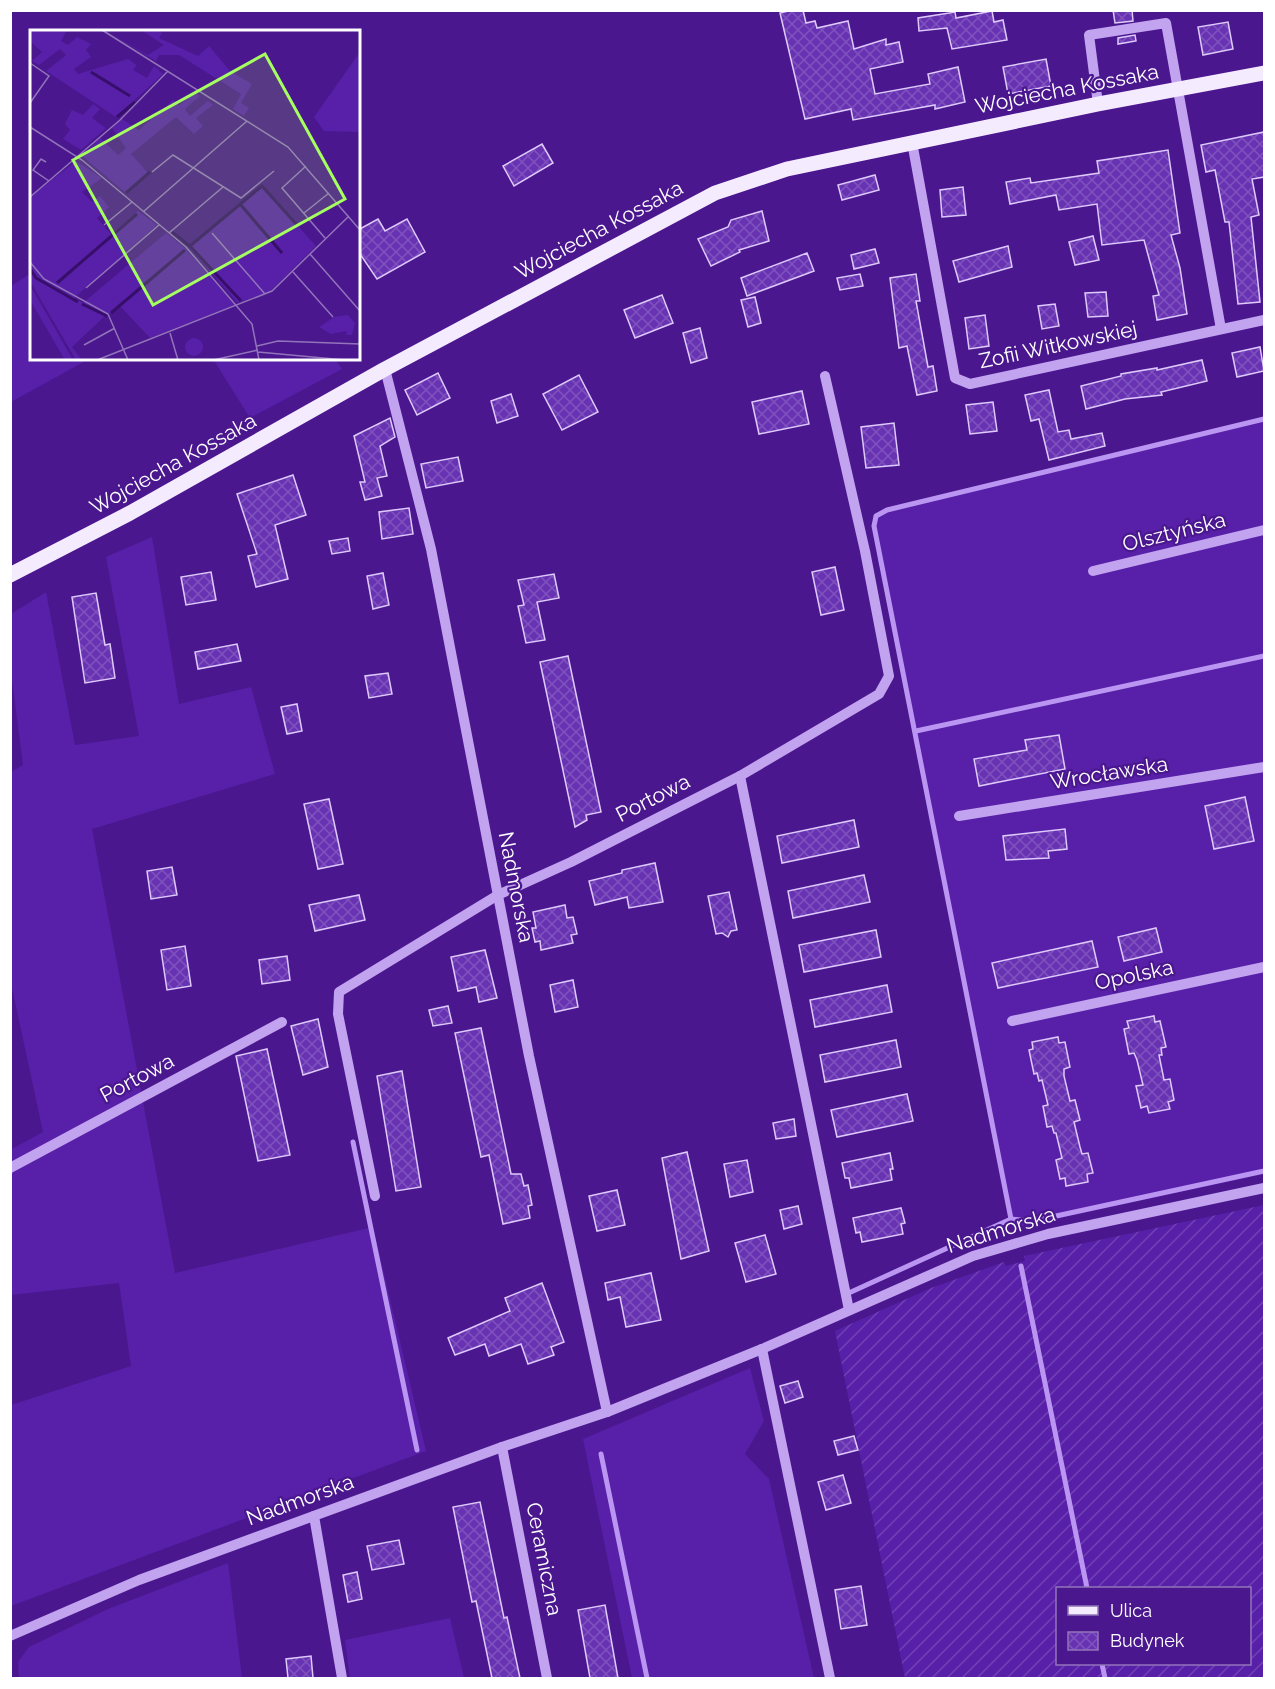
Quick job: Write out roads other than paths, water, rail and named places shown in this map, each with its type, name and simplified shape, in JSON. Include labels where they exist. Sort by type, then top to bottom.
[{"type":"main road","name":"Wojciecha Kossaka","points":[[10,575],[130,513],[385,369],[716,192],[787,169],[1098,104],[1264,73]]},
{"type":"street","points":[[1098,104],[1089,35],[1166,22],[1176,89],[1221,329]]},
{"type":"street","name":"Zofii Witkowskiej","points":[[912,142],[955,378],[970,384],[1264,320]]},
{"type":"street","name":"Nadmorska","points":[[385,369],[431,549],[529,1056],[607,1412]]},
{"type":"street","name":"Portowa","points":[[375,1196],[338,1014],[339,992],[498,895],[572,862],[740,776],[879,694],[889,676],[865,551],[825,376]]},
{"type":"street","name":"Olsztyńska","points":[[1093,571],[1264,530]]},
{"type":"street","name":"Wrocławska","points":[[960,816],[1264,767]]},
{"type":"street","points":[[740,776],[849,1310]]},
{"type":"street","name":"Opolska","points":[[1012,1022],[1264,967]]},
{"type":"street","name":"Portowa","points":[[10,1168],[282,1022]]},
{"type":"street","name":"Nadmorska","points":[[10,1636],[140,1580],[502,1447],[607,1412],[762,1349],[954,1264],[1004,1245],[1264,1188]]},
{"type":"street","points":[[762,1349],[830,1678]]},
{"type":"street","name":"Ceramiczna","points":[[502,1447],[547,1678]]},
{"type":"street","points":[[314,1516],[342,1678]]},
{"type":"waterway","points":[[1011,1219],[874,526],[876,516],[887,510],[1264,419]]},
{"type":"waterway","points":[[916,731],[1264,656]]},
{"type":"waterway","points":[[353,1142],[417,1450]]},
{"type":"waterway","points":[[851,1292],[1011,1219],[1033,1221],[1264,1171]]},
{"type":"waterway","points":[[1021,1266],[1087,1587]]},
{"type":"waterway","points":[[601,1454],[647,1678]]},
{"type":"waterway","points":[[1102,1665],[1105,1678]]}]
